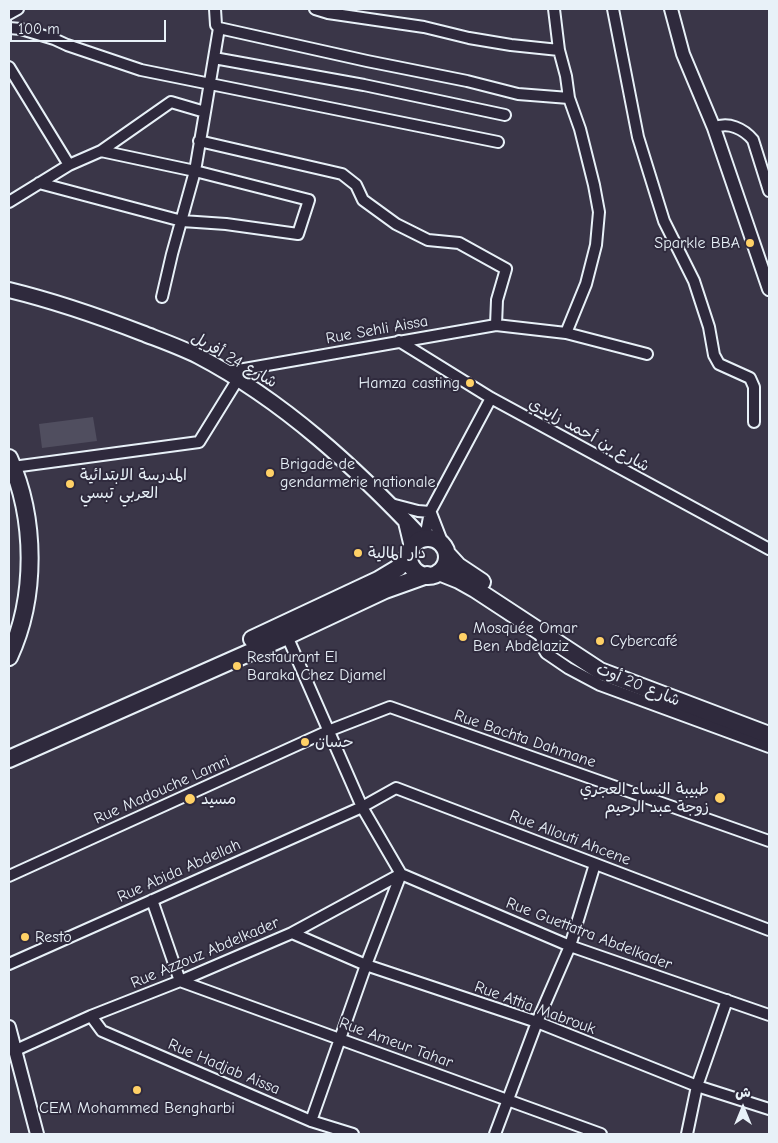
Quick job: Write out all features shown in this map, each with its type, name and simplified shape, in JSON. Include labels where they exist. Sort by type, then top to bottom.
[{"type":"main road","name":"شارع 24 أفريل","points":[[9,290],[121,325],[196,355],[232,376],[268,399],[334,452],[391,504],[406,521],[417,544]]},
{"type":"main road","points":[[9,656],[21,622],[29,566],[25,509],[17,476],[11,462]]},
{"type":"main road","points":[[9,747],[85,715],[370,584],[393,572],[417,544],[435,539],[445,549],[445,564],[433,574],[385,590],[287,636],[9,759]]},
{"type":"main road","points":[[417,544],[410,561],[414,569],[419,573],[433,574]]},
{"type":"main road","name":"شارع 20 أوت","points":[[445,549],[458,566],[472,576],[606,662],[769,724]]},
{"type":"main road","name":"شارع 20 أوت","points":[[433,574],[459,580],[475,589],[586,664],[611,676],[769,735]]},
{"type":"street","points":[[9,14],[18,9]]},
{"type":"street","points":[[162,297],[195,171],[219,28],[216,25],[215,9]]},
{"type":"street","points":[[314,9],[328,13],[424,27],[485,41],[559,50]]},
{"type":"street","points":[[554,9],[559,50],[594,185],[599,212],[596,245],[586,284],[566,333]]},
{"type":"street","points":[[613,9],[638,136],[664,221],[694,281],[709,327],[714,355],[719,364],[750,378],[754,387],[754,422]]},
{"type":"street","points":[[671,9],[683,54],[714,128],[769,288]]},
{"type":"street","points":[[9,28],[54,39],[141,70],[498,142]]},
{"type":"street","points":[[219,28],[467,81],[518,94],[570,98]]},
{"type":"street","points":[[214,58],[364,85],[505,115]]},
{"type":"street","points":[[9,67],[69,165]]},
{"type":"street","points":[[9,202],[69,165],[101,151],[171,102],[205,112]]},
{"type":"street","points":[[714,128],[726,124],[753,140],[769,192]]},
{"type":"street","points":[[199,141],[342,174],[356,184],[363,200],[396,224],[428,240],[459,243],[506,269],[497,300],[496,325]]},
{"type":"street","points":[[39,183],[182,221],[226,224],[298,234],[309,200],[195,171],[101,151]]},
{"type":"street","name":"Rue Sehli Aissa","points":[[232,376],[399,341],[496,325],[566,333],[647,354]]},
{"type":"street","name":"شارع بن أحمد زايدي","points":[[399,341],[491,398],[769,549]]},
{"type":"street","points":[[11,462],[199,442],[232,376]]},
{"type":"street","points":[[417,544],[430,512],[491,398]]},
{"type":"street","points":[[391,504],[430,512]]},
{"type":"street","points":[[430,512],[445,549]]},
{"type":"street","points":[[541,634],[543,648],[546,653],[584,677],[616,691],[769,747]]},
{"type":"street","points":[[287,636],[362,807],[401,874],[366,965],[312,1121]]},
{"type":"street","name":"Rue Bachta Dahmane","points":[[328,731],[390,707],[769,840]]},
{"type":"street","name":"Rue Madouche Lamri","points":[[9,876],[328,731]]},
{"type":"street","name":"Rue Allouti Ahcene","points":[[362,807],[396,788],[769,930]]},
{"type":"street","name":"Rue Abida Abdellah","points":[[9,964],[362,807]]},
{"type":"street","points":[[495,1134],[536,1022],[570,946],[595,864]]},
{"type":"street","name":"Rue Azzouz Abdelkader","points":[[16,1050],[92,1016],[292,933],[401,874]]},
{"type":"street","name":"Rue Guettatra Abdelkader","points":[[401,874],[570,946],[769,1015]]},
{"type":"street","points":[[152,900],[180,980]]},
{"type":"street","name":"Rue Attia Mabrouk","points":[[292,933],[366,965],[536,1022],[698,1086],[769,1108]]},
{"type":"street","name":"Rue Ameur Tahar","points":[[180,980],[601,1134]]},
{"type":"street","points":[[687,1134],[698,1086],[727,1000]]},
{"type":"street","name":"Rue Hadjab Aissa","points":[[92,1016],[102,1031],[312,1121],[353,1134]]},
{"type":"street","points":[[9,1027],[37,1134]]},
{"type":"shaded area","points":[[93,417],[97,441],[42,448],[39,424]]},
{"type":"place","name":"Sparkle BBA","points":[[750,243]]},
{"type":"place","name":"Hamza casting","points":[[470,383]]},
{"type":"place","name":"Brigade de gendarmerie nationale","points":[[270,473]]},
{"type":"place","name":"المدرسة الابتدائية العربي تبسي","points":[[70,484]]},
{"type":"place","name":"دار المالية","points":[[358,553]]},
{"type":"place","name":"Mosquée Omar Ben Abdelaziz","points":[[463,637]]},
{"type":"place","name":"Cybercafé","points":[[600,641]]},
{"type":"place","name":"Restaurant El Baraka Chez Djamel","points":[[237,666]]},
{"type":"place","name":"حسان","points":[[305,742]]},
{"type":"place","name":"طبيبة النساء العجري زوجة عبد الرحيم","points":[[720,798]]},
{"type":"place","name":"مسيد","points":[[190,799]]},
{"type":"place","name":"Resto","points":[[25,937]]},
{"type":"place","name":"CEM Mohammed Bengharbi","points":[[137,1090]]}]
